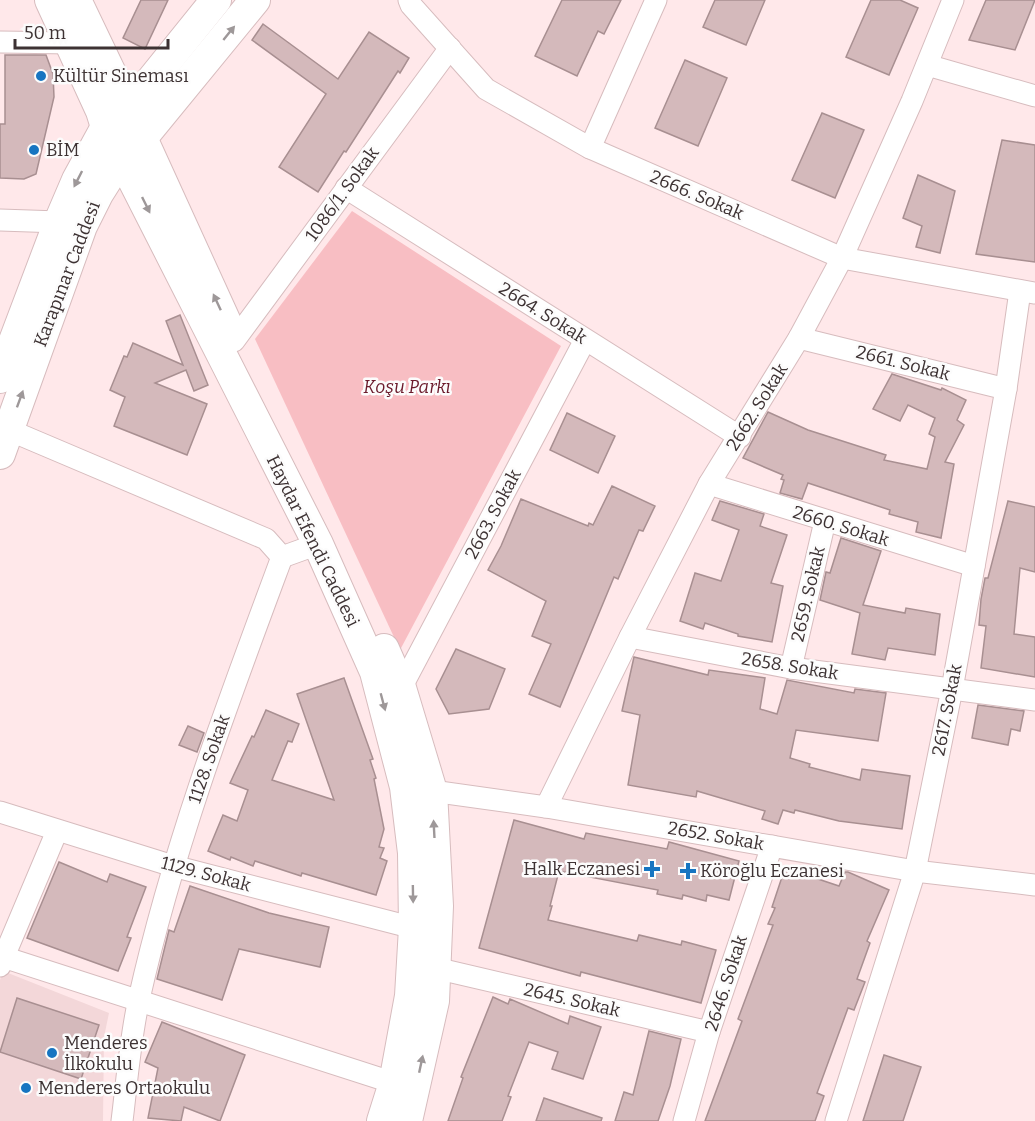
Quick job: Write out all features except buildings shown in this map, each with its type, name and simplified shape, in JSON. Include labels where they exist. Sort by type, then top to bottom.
[{"type":"main road","name":"Haydar Efendi Caddesi","points":[[50,0],[80,16],[129,108],[132,147],[219,353],[318,544],[375,672],[405,787],[413,854],[414,928],[410,996],[394,1083],[382,1121]]},
{"type":"main road","name":"Karapınar Caddesi","points":[[0,378],[59,222],[77,180],[106,127],[129,108],[216,0]]},
{"type":"main road","name":"Karapınar Caddesi","points":[[4,442],[82,226],[98,194],[132,147],[255,0]]},
{"type":"main road","name":"Haydar Efendi Caddesi","points":[[80,16],[106,127],[132,147],[234,341],[341,555],[401,688],[432,791],[438,906],[434,1001],[407,1121]]},
{"type":"street","name":"2666. Sokak","points":[[409,0],[486,88],[590,148],[842,258],[1028,292]]},
{"type":"street","points":[[590,148],[656,0]]},
{"type":"street","name":"2662. Sokak","points":[[546,807],[709,484],[800,338],[842,258],[927,65],[953,0]]},
{"type":"street","points":[[0,42],[80,16]]},
{"type":"street","name":"1086/1. Sokak","points":[[234,341],[450,48]]},
{"type":"street","points":[[927,65],[1035,96]]},
{"type":"street","name":"2664. Sokak","points":[[346,188],[740,437]]},
{"type":"street","points":[[0,220],[59,222]]},
{"type":"street","name":"2617. Sokak","points":[[836,1121],[915,871],[952,689],[1006,388],[1028,292]]},
{"type":"street","name":"2661. Sokak","points":[[800,338],[1006,388]]},
{"type":"street","name":"2663. Sokak","points":[[401,688],[585,340]]},
{"type":"street","points":[[4,442],[266,539],[282,557],[318,544]]},
{"type":"street","name":"2660. Sokak","points":[[709,484],[974,566]]},
{"type":"street","name":"2659. Sokak","points":[[791,668],[825,521]]},
{"type":"street","name":"1128. Sokak","points":[[122,1121],[138,1001],[173,866],[220,724],[282,557]]},
{"type":"street","name":"2658. Sokak","points":[[630,637],[791,668],[1035,700]]},
{"type":"street","name":"2652. Sokak","points":[[432,791],[546,807],[915,871],[1035,885]]},
{"type":"street","name":"1129. Sokak","points":[[0,812],[173,866],[414,928]]},
{"type":"street","points":[[57,831],[1,960],[394,1083]]},
{"type":"street","name":"2646. Sokak","points":[[684,1121],[709,1032],[772,846]]},
{"type":"street","name":"2645. Sokak","points":[[435,968],[709,1032]]},
{"type":"shaded area","name":"Menderes İlkokulu","points":[[3,971],[109,1013],[104,1037],[103,1121],[0,1121],[0,980]]},
{"type":"green space","name":"Koşu Parkı","points":[[352,211],[561,346],[400,650],[255,339]]},
{"type":"place","name":"Kültür Sineması","points":[[41,76]]},
{"type":"place","name":"BİM","points":[[34,150]]},
{"type":"place","name":"Halk Eczanesi","points":[[652,869]]},
{"type":"place","name":"Köroğlu Eczanesi","points":[[688,871]]},
{"type":"place","name":"Menderes İlkokulu","points":[[52,1053]]},
{"type":"place","name":"Menderes Ortaokulu","points":[[26,1088]]}]
